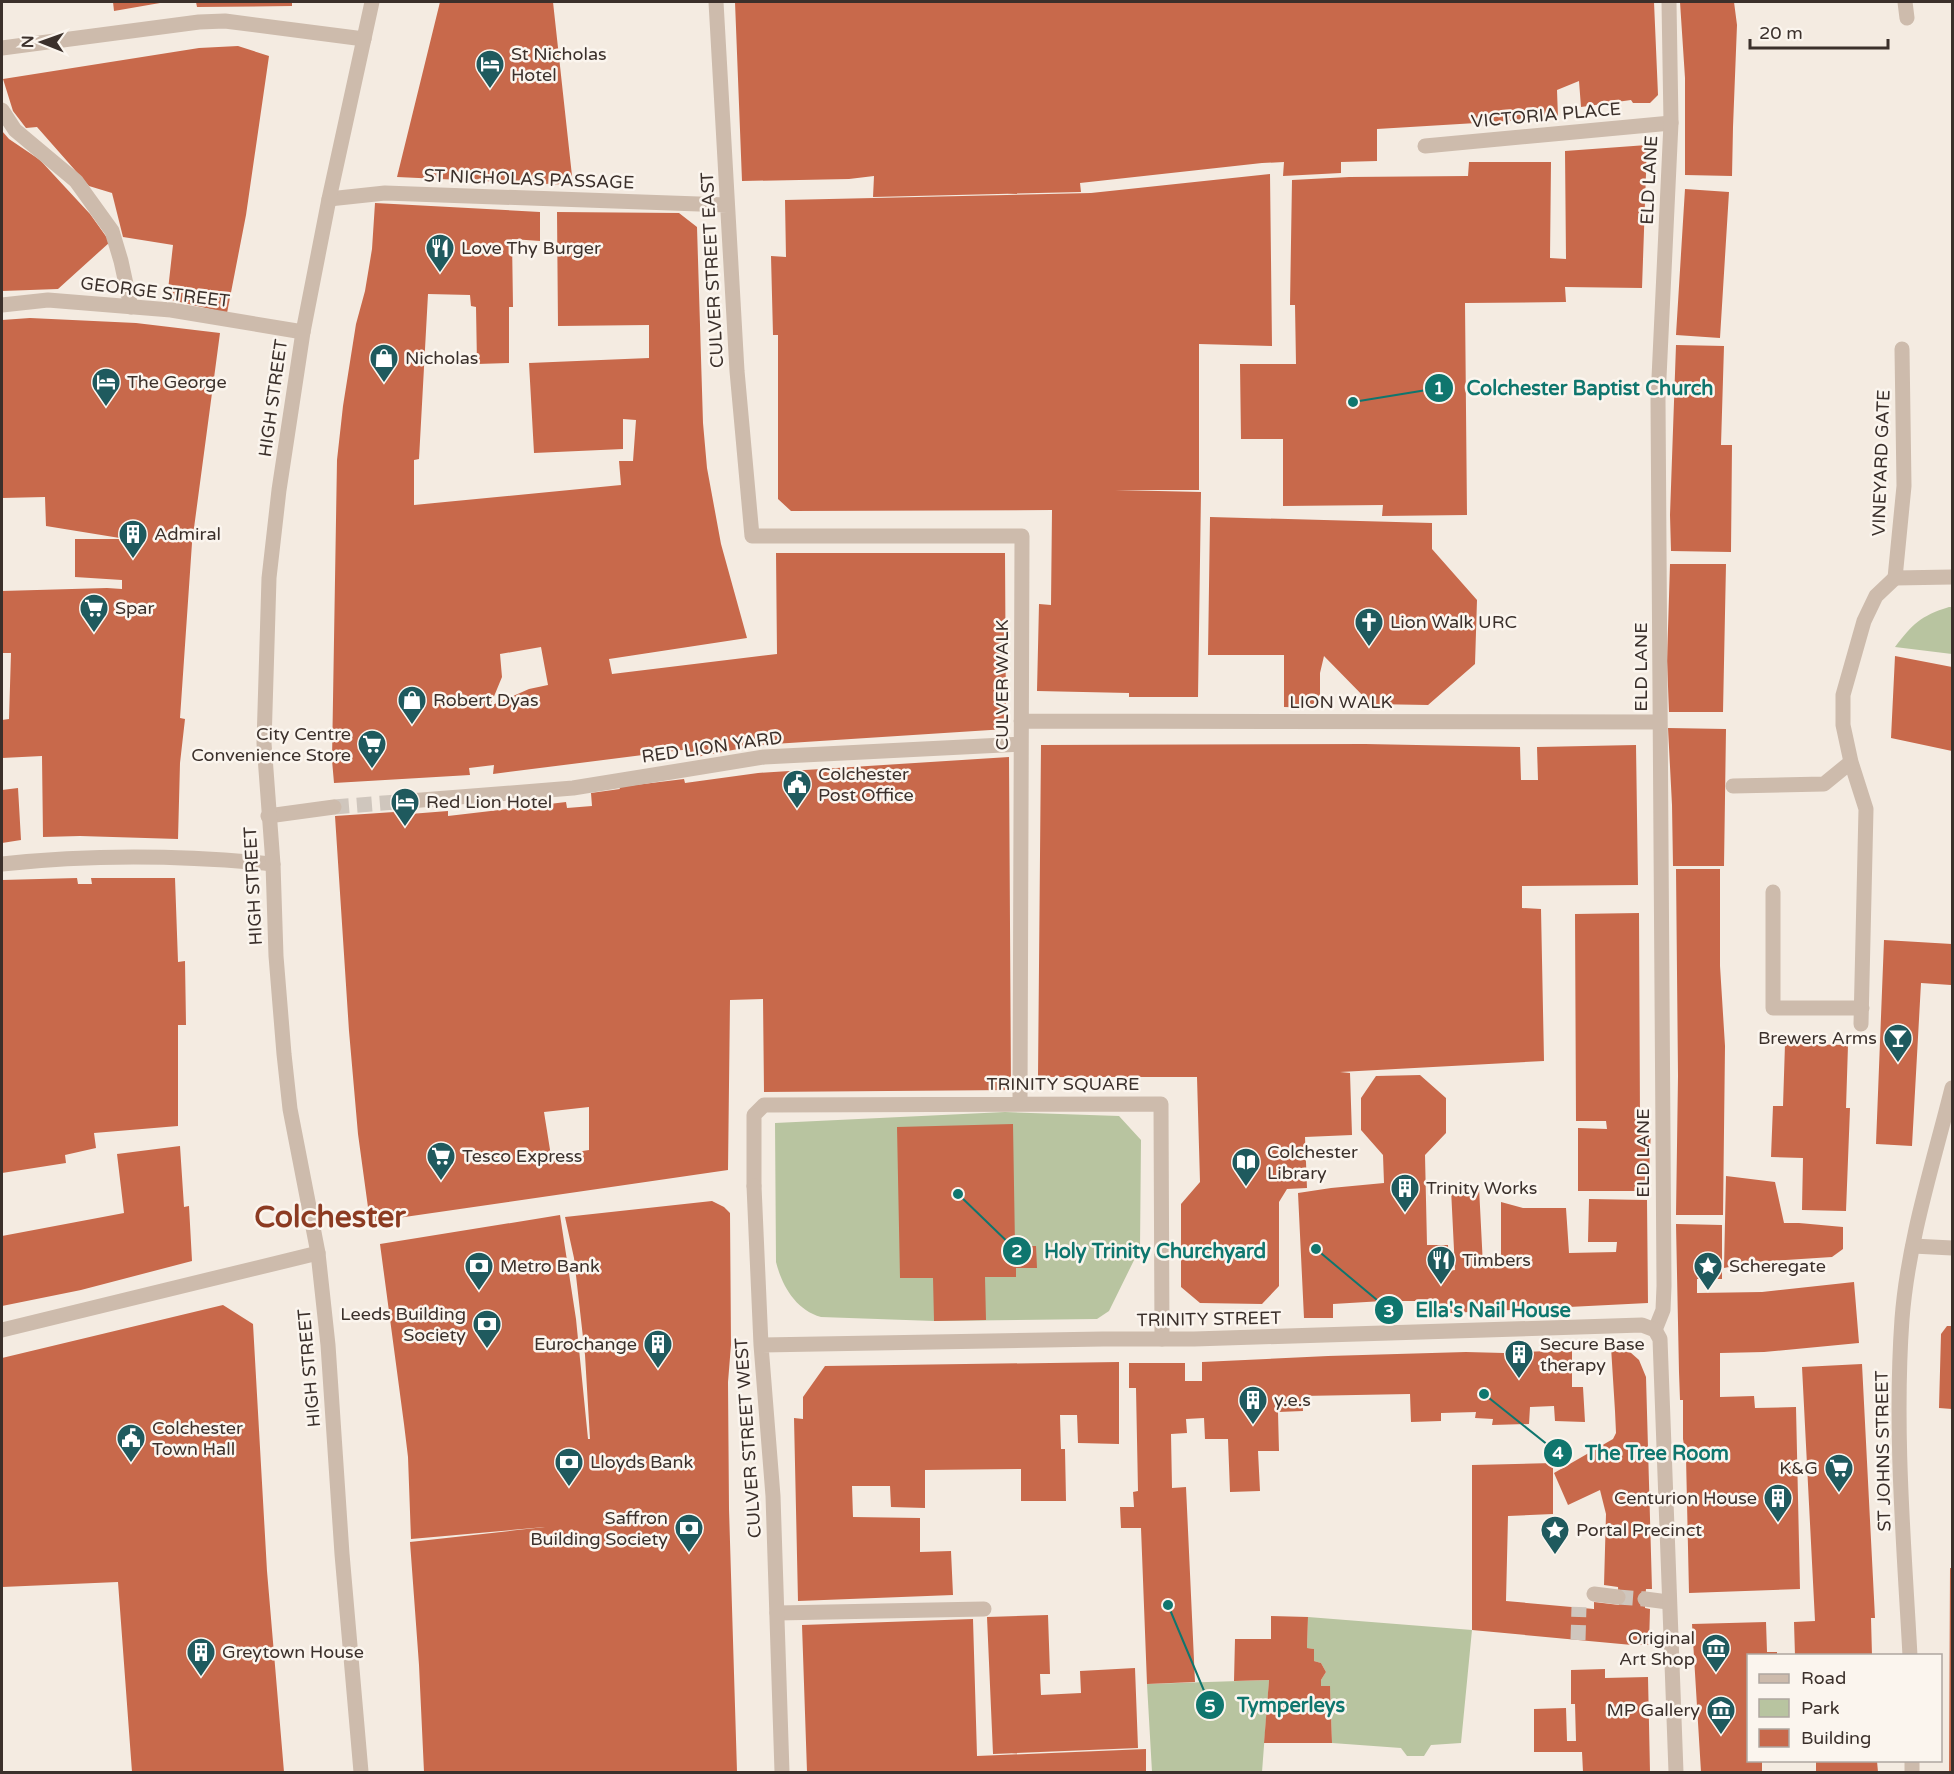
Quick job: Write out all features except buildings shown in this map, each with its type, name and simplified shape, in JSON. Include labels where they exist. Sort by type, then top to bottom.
[{"type":"street","name":"HIGH STREET","points":[[361,1773],[342,1554],[328,1345],[318,1252],[290,1109],[276,956],[273,864],[264,743],[269,578],[279,490],[303,332],[372,2]]},
{"type":"street","name":"CULVER STREET EAST","points":[[716,2],[737,371],[752,536]]},
{"type":"street","name":"ELD LANE","points":[[1655,1330],[1663,1310],[1664,1286],[1658,399],[1671,123],[1669,2]]},
{"type":"street","points":[[1905,2],[1907,18]]},
{"type":"street","points":[[2,48],[199,22],[225,21],[364,39]]},
{"type":"street","points":[[2,111],[15,130],[76,181],[112,231],[121,261],[130,307]]},
{"type":"street","name":"VICTORIA PLACE","points":[[1425,146],[1671,123]]},
{"type":"street","name":"ST NICHOLAS PASSAGE","points":[[329,199],[385,193],[727,205]]},
{"type":"street","name":"GEORGE STREET","points":[[2,305],[48,300],[171,310],[303,332]]},
{"type":"street","name":"VINEYARD GATE","points":[[1895,578],[1904,486],[1902,349]]},
{"type":"street","name":"CULVER WALK","points":[[752,536],[1022,536],[1020,1103]]},
{"type":"street","points":[[1861,1024],[1866,809],[1842,725],[1843,695],[1864,621],[1876,596],[1895,578],[1953,577]]},
{"type":"street","name":"LION WALK","points":[[1021,722],[1660,722]]},
{"type":"street","name":"RED LION YARD","points":[[409,801],[573,788],[764,757],[1021,744]]},
{"type":"street","points":[[1733,786],[1824,784],[1851,762]]},
{"type":"street","points":[[268,816],[334,807]]},
{"type":"street","points":[[2,864],[42,860],[169,856],[206,857],[273,864]]},
{"type":"street","points":[[1773,892],[1773,1008],[1862,1008]]},
{"type":"street","name":"ST JOHNS STREET","points":[[1910,1654],[1899,1395],[1902,1318],[1913,1246],[1953,1088]]},
{"type":"street","name":"TRINITY SQUARE","points":[[764,1105],[1161,1104],[1162,1339]]},
{"type":"street","name":"CULVER STREET WEST","points":[[764,1105],[754,1115],[754,1186],[761,1345],[773,1496],[782,1773]]},
{"type":"street","points":[[1913,1246],[1953,1248]]},
{"type":"street","points":[[2,1330],[318,1252]]},
{"type":"street","name":"TRINITY STREET","points":[[761,1345],[1355,1336],[1642,1325],[1655,1330]]},
{"type":"street","points":[[1655,1330],[1660,1339],[1676,1773]]},
{"type":"street","points":[[1594,1594],[1618,1597]]},
{"type":"street","points":[[1645,1599],[1668,1602]]},
{"type":"street","points":[[777,1613],[984,1609]]},
{"type":"green space","points":[[1952,607],[1952,654],[1895,647],[1918,622]]},
{"type":"green space","points":[[1005,1112],[1119,1116],[1141,1140],[1140,1248],[1109,1311],[1097,1319],[934,1321],[821,1317],[812,1314],[797,1303],[786,1288],[776,1262],[775,1123]]},
{"type":"green space","points":[[1308,1617],[1472,1630],[1461,1743],[1431,1745],[1424,1756],[1407,1756],[1401,1748],[1332,1743],[1330,1687],[1321,1686],[1321,1680],[1326,1672],[1321,1663],[1314,1661],[1314,1649],[1307,1648]]},
{"type":"green space","points":[[1269,1680],[1262,1772],[1152,1772],[1147,1684]]},
{"type":"tunnel","points":[[334,807],[409,801]]},
{"type":"tunnel","points":[[1618,1597],[1645,1599]]},
{"type":"tunnel","points":[[1578,1640],[1579,1607]]},
{"type":"place","name":"St Nicholas Hotel","points":[[490,90]]},
{"type":"place","name":"Love Thy Burger","points":[[440,274]]},
{"type":"place","name":"Nicholas","points":[[384,384]]},
{"type":"place","name":"Colchester Baptist Church","points":[[1353,402]]},
{"type":"place","name":"The George","points":[[106,408]]},
{"type":"place","name":"Admiral","points":[[133,560]]},
{"type":"place","name":"Spar","points":[[94,634]]},
{"type":"place","name":"Lion Walk URC","points":[[1369,648]]},
{"type":"place","name":"Robert Dyas","points":[[412,726]]},
{"type":"place","name":"City Centre Convenience Store","points":[[372,770]]},
{"type":"place","name":"Colchester Post Office","points":[[797,810]]},
{"type":"place","name":"Red Lion Hotel","points":[[405,828]]},
{"type":"place","name":"Brewers Arms","points":[[1898,1064]]},
{"type":"place","name":"Tesco Express","points":[[441,1182]]},
{"type":"place","name":"Colchester Library","points":[[1246,1188]]},
{"type":"place","name":"Holy Trinity Churchyard","points":[[958,1194]]},
{"type":"place","name":"Trinity Works","points":[[1405,1214]]},
{"type":"place","name":"Ella's Nail House","points":[[1316,1249]]},
{"type":"place","name":"Timbers","points":[[1441,1286]]},
{"type":"place","name":"Metro Bank","points":[[479,1292]]},
{"type":"place","name":"Scheregate","points":[[1708,1292]]},
{"type":"place","name":"Leeds Building Society","points":[[487,1350]]},
{"type":"place","name":"Eurochange","points":[[658,1370]]},
{"type":"place","name":"Secure Base therapy","points":[[1519,1380]]},
{"type":"place","name":"The Tree Room","points":[[1484,1394]]},
{"type":"place","name":"y.e.s","points":[[1253,1426]]},
{"type":"place","name":"Colchester Town Hall","points":[[131,1464]]},
{"type":"place","name":"Lloyds Bank","points":[[569,1488]]},
{"type":"place","name":"K&G","points":[[1839,1494]]},
{"type":"place","name":"Centurion House","points":[[1778,1524]]},
{"type":"place","name":"Saffron Building Society","points":[[689,1554]]},
{"type":"place","name":"Portal Precinct","points":[[1555,1556]]},
{"type":"place","name":"Tymperleys","points":[[1168,1605]]},
{"type":"place","name":"Original Art Shop","points":[[1716,1674]]},
{"type":"place","name":"Greytown House","points":[[201,1678]]},
{"type":"place","name":"MP Gallery","points":[[1721,1736]]},
{"type":"district","name":"Colchester","points":[[330,1217]]}]
